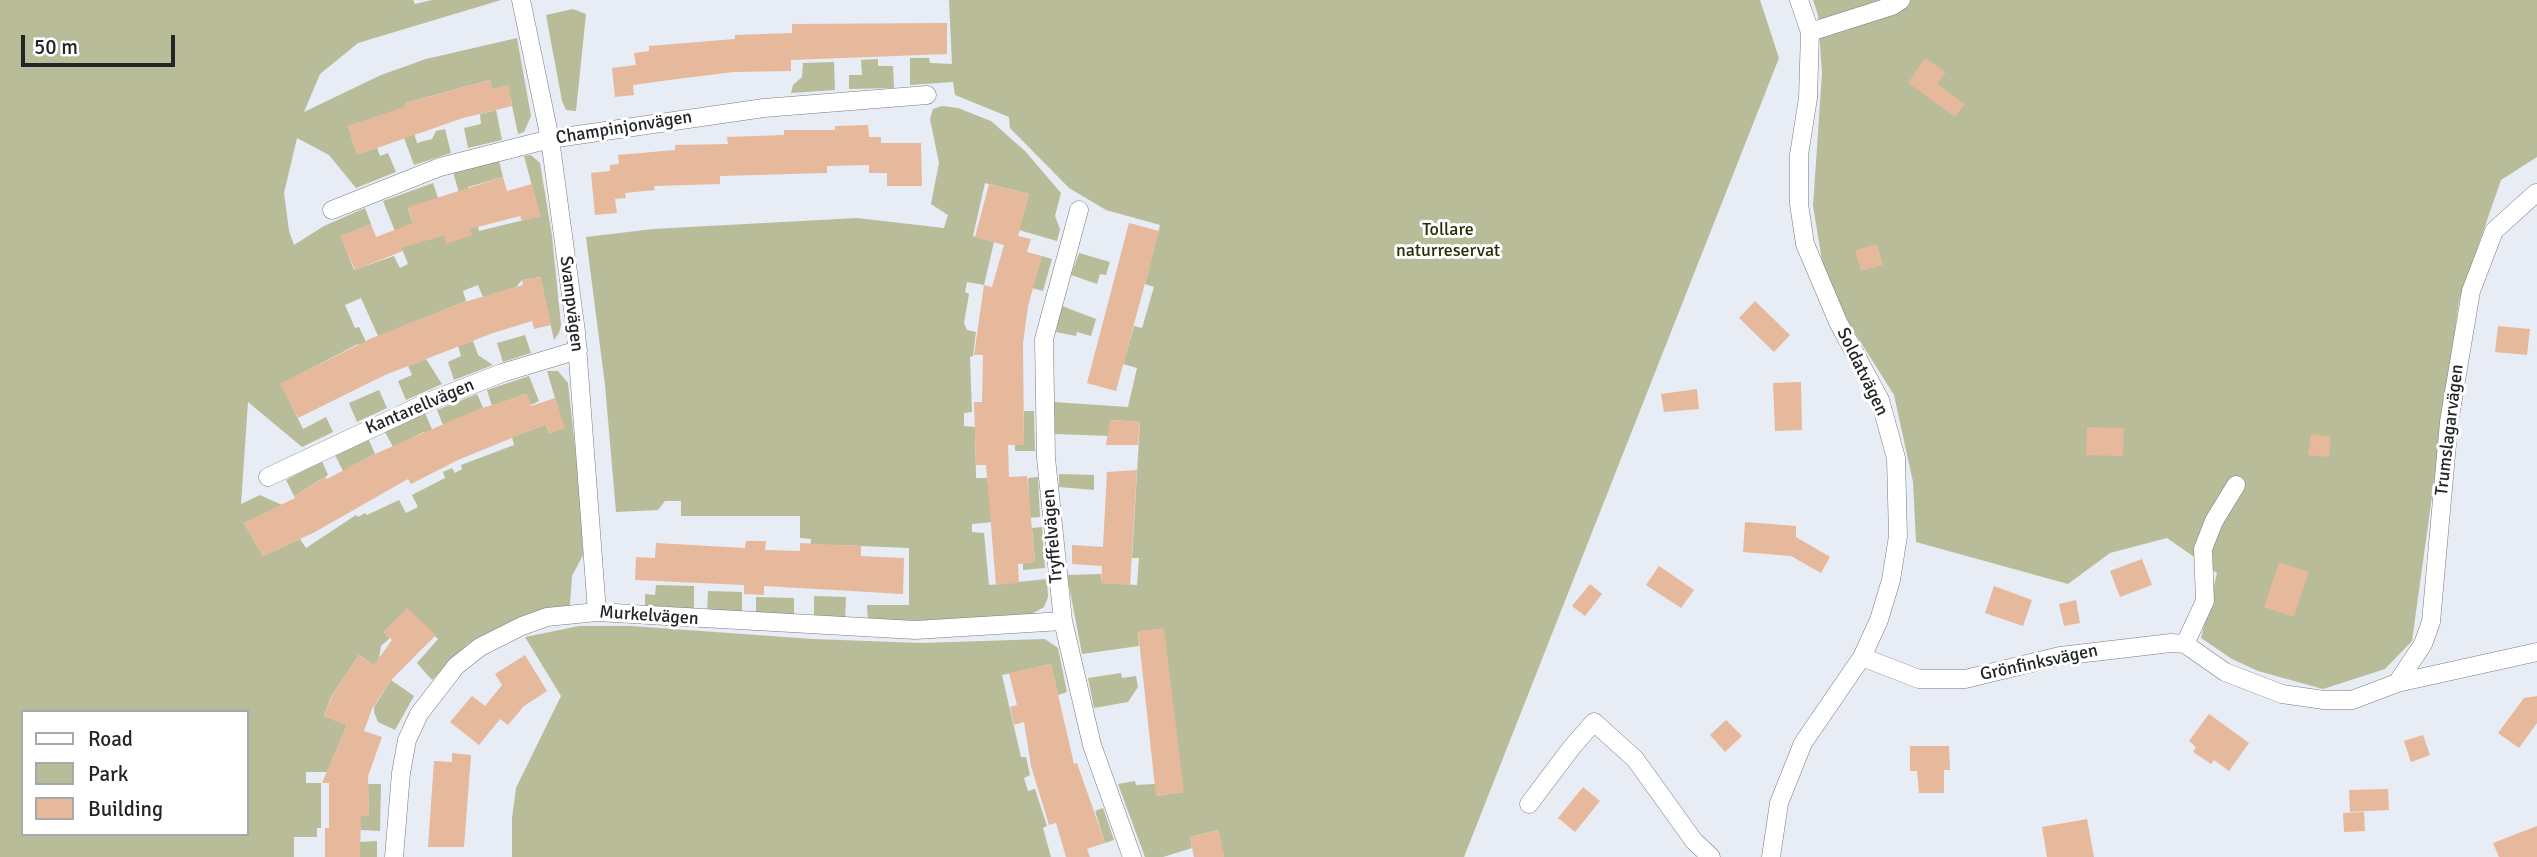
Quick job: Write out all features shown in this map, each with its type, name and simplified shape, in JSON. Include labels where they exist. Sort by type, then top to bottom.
[{"type":"street","name":"Svampvägen","points":[[521,0],[550,139],[578,350],[597,612]]},
{"type":"street","name":"Soldatvägen","points":[[1771,857],[1779,803],[1803,743],[1862,657],[1879,620],[1891,580],[1898,536],[1896,458],[1880,400],[1838,322],[1805,244],[1799,204],[1799,155],[1808,97],[1810,32],[1799,0]]},
{"type":"street","points":[[1810,32],[1892,6],[1901,0]]},
{"type":"street","name":"Champinjonvägen","points":[[332,210],[431,170],[550,139],[764,108],[927,95]]},
{"type":"street","name":"Trumslagarvägen","points":[[2397,682],[2423,644],[2431,622],[2449,422],[2471,291],[2494,231],[2536,192]]},
{"type":"street","name":"Tryffelvägen","points":[[1079,210],[1051,303],[1042,354],[1046,458],[1063,621],[1092,745],[1132,857]]},
{"type":"street","name":"Kantarellvägen","points":[[268,477],[428,402],[502,373],[578,350]]},
{"type":"street","points":[[2236,485],[2214,521],[2203,549],[2206,601],[2185,644],[2225,672],[2282,694],[2304,698],[2352,700],[2397,682],[2537,652]]},
{"type":"street","name":"Murkelvägen","points":[[394,857],[397,807],[407,740],[436,689],[456,666],[500,634],[547,617],[597,612],[915,630],[1063,621]]},
{"type":"street","name":"Grönfinksvägen","points":[[1862,657],[1919,679],[1965,679],[2103,649],[2185,644]]},
{"type":"street","points":[[1529,804],[1594,722],[1635,759],[1694,841],[1711,857]]},
{"type":"green space","points":[[0,0],[413,0],[415,4],[432,0],[501,0],[358,43],[320,74],[304,112],[381,75],[426,59],[517,38],[531,116],[524,132],[518,134],[508,86],[492,89],[490,80],[405,103],[417,143],[432,139],[436,131],[445,129],[451,153],[414,165],[394,111],[348,126],[357,154],[377,148],[380,156],[388,153],[396,172],[356,188],[329,155],[297,138],[284,193],[289,231],[294,245],[324,226],[365,208],[371,224],[341,236],[354,270],[394,256],[400,268],[408,264],[383,201],[433,183],[438,198],[408,208],[419,242],[444,235],[447,243],[471,235],[453,172],[499,161],[503,177],[468,187],[479,231],[540,216],[524,156],[531,155],[540,163],[552,236],[561,325],[559,333],[554,340],[540,277],[522,280],[516,287],[483,297],[478,285],[463,291],[466,301],[378,336],[361,298],[345,305],[355,328],[359,327],[369,348],[362,351],[358,344],[281,384],[303,429],[326,417],[333,432],[302,447],[248,402],[241,504],[260,495],[282,505],[244,523],[263,556],[300,539],[306,548],[356,515],[367,515],[399,500],[406,513],[418,507],[412,495],[445,478],[443,472],[452,468],[455,473],[462,469],[461,465],[514,445],[512,437],[546,424],[549,433],[564,428],[547,371],[558,371],[568,383],[581,502],[583,555],[572,576],[570,605],[516,619],[469,643],[432,680],[417,663],[438,639],[407,609],[384,632],[390,638],[381,646],[379,658],[374,665],[359,655],[331,697],[324,716],[347,725],[327,772],[306,772],[306,783],[321,783],[321,828],[317,828],[317,837],[294,837],[294,857],[0,857]]},
{"type":"green space","name":"Tollare naturreservat","points":[[949,0],[1760,0],[1779,58],[1464,857],[1224,857],[1218,830],[1190,837],[1192,848],[1163,857],[1145,857],[1118,784],[1135,781],[1136,785],[1155,784],[1157,796],[1183,792],[1138,631],[1139,646],[1082,654],[1067,575],[1101,574],[1101,583],[1137,585],[1139,558],[1132,558],[1140,422],[1111,420],[1109,436],[1055,434],[1054,402],[1128,407],[1137,368],[1123,364],[1134,326],[1142,328],[1154,287],[1145,284],[1160,225],[1106,210],[1069,188],[1010,128],[1009,117],[955,95],[953,82],[910,85],[910,58],[929,58],[930,63],[952,64]]},
{"type":"green space","points":[[1813,0],[2537,0],[2537,157],[2501,180],[2459,301],[2412,641],[2385,669],[2323,689],[2258,671],[2232,659],[2201,638],[2217,573],[2167,538],[2110,553],[2068,584],[1916,542],[1913,482],[1894,395],[1848,322],[1823,266],[1813,206],[1822,74],[1818,15]]},
{"type":"green space","points":[[573,9],[586,14],[576,111],[566,110],[562,101],[546,15]]},
{"type":"green space","points":[[878,59],[878,66],[893,66],[894,88],[849,89],[849,75],[862,75],[861,60]]},
{"type":"green space","points":[[834,62],[835,90],[791,93],[793,85],[802,77],[803,63]]},
{"type":"green space","points":[[942,106],[958,108],[991,121],[1025,151],[1061,193],[1055,216],[1060,229],[1057,241],[1019,230],[1029,194],[985,183],[973,236],[994,242],[984,285],[967,282],[965,292],[969,294],[964,323],[967,330],[976,332],[973,356],[970,357],[972,412],[964,413],[964,426],[975,427],[976,478],[987,478],[993,522],[972,524],[972,532],[984,533],[989,585],[1047,579],[1048,597],[1044,607],[1030,615],[868,623],[867,605],[909,605],[909,548],[837,545],[810,560],[811,539],[800,538],[800,516],[681,516],[681,501],[665,501],[658,510],[616,512],[605,385],[586,237],[653,229],[857,218],[944,228],[948,215],[931,204],[939,163],[930,119],[933,109]]},
{"type":"green space","points":[[496,110],[502,140],[468,148],[464,128],[481,124],[480,114]]},
{"type":"green space","points":[[1079,253],[1110,262],[1106,275],[1100,274],[1097,284],[1071,275]]},
{"type":"green space","points":[[1042,256],[1052,259],[1043,291],[1032,288]]},
{"type":"green space","points":[[1062,306],[1096,319],[1091,336],[1077,332],[1076,336],[1056,332]]},
{"type":"green space","points":[[525,335],[531,353],[503,362],[497,343]]},
{"type":"green space","points":[[473,341],[478,355],[493,365],[454,380],[448,362],[461,356],[458,346]]},
{"type":"green space","points":[[426,359],[442,384],[406,400],[398,381],[412,375],[408,366]]},
{"type":"green space","points":[[529,376],[539,401],[531,405],[526,394],[492,406],[487,390]]},
{"type":"green space","points":[[379,390],[387,408],[357,422],[349,403]]},
{"type":"green space","points":[[477,394],[485,412],[443,425],[437,410]]},
{"type":"green space","points":[[1024,411],[1034,411],[1035,451],[1015,451],[1015,445],[1024,445]]},
{"type":"green space","points":[[425,413],[434,434],[427,437],[424,432],[393,447],[385,432]]},
{"type":"green space","points":[[368,438],[375,454],[343,471],[335,455]]},
{"type":"green space","points":[[322,461],[328,475],[294,496],[286,480]]},
{"type":"green space","points":[[1059,474],[1094,475],[1094,490],[1059,487]]},
{"type":"green space","points":[[1038,477],[1040,517],[1025,518],[1029,510],[1028,478]]},
{"type":"green space","points":[[1042,527],[1045,568],[1023,570],[1023,563],[1035,562],[1032,528]]},
{"type":"green space","points":[[656,585],[694,586],[694,613],[645,611],[645,594],[655,595]]},
{"type":"green space","points":[[708,591],[742,592],[742,616],[707,614]]},
{"type":"green space","points":[[814,596],[846,597],[845,620],[814,619]]},
{"type":"green space","points":[[756,597],[794,598],[794,618],[756,616]]},
{"type":"green space","points":[[579,626],[631,626],[813,639],[921,643],[1045,639],[1058,648],[1067,692],[1058,695],[1051,664],[1002,675],[1021,757],[1026,757],[1030,775],[1024,778],[1028,791],[1035,789],[1047,826],[1043,828],[1051,857],[512,857],[512,818],[516,788],[561,696],[525,637]]},
{"type":"green space","points":[[1121,673],[1122,678],[1136,676],[1138,687],[1128,702],[1094,708],[1088,678]]},
{"type":"green space","points":[[391,680],[414,696],[395,730],[378,722],[374,712],[374,707]]},
{"type":"green space","points":[[368,784],[381,784],[380,831],[361,830],[358,816],[369,816]]},
{"type":"green space","points":[[1103,808],[1114,840],[1105,843],[1095,811]]},
{"type":"green space","points":[[377,841],[377,857],[360,857],[360,842]]},
{"type":"building","points":[[947,23],[947,54],[791,60],[791,71],[734,72],[633,85],[634,95],[615,97],[612,68],[636,65],[634,53],[649,51],[649,46],[735,39],[735,35],[792,33],[792,24]]},
{"type":"building","points":[[1925,58],[1946,72],[1937,84],[1965,104],[1955,117],[1908,83]]},
{"type":"building","points":[[490,80],[492,89],[508,85],[512,106],[463,118],[357,155],[348,126],[406,106],[405,103]]},
{"type":"building","points":[[868,125],[869,137],[881,137],[881,143],[921,143],[922,186],[887,186],[887,173],[869,173],[869,165],[827,166],[827,173],[720,176],[720,184],[654,186],[655,190],[625,193],[626,198],[615,199],[617,213],[595,215],[591,173],[610,171],[610,165],[619,164],[618,155],[675,150],[675,145],[728,144],[727,137],[784,135],[784,130],[835,130],[835,126]]},
{"type":"building","points":[[503,177],[507,191],[532,184],[540,216],[522,221],[520,216],[470,229],[472,235],[446,244],[444,235],[402,248],[403,251],[355,270],[340,236],[371,224],[376,237],[413,223],[408,207]]},
{"type":"building","points":[[989,184],[1029,194],[1018,236],[1031,239],[1027,252],[1042,256],[1028,306],[1023,343],[1024,445],[1008,445],[1009,477],[1027,476],[1035,562],[1018,564],[1019,583],[996,585],[986,465],[976,465],[974,402],[982,402],[983,355],[974,355],[984,285],[992,287],[1004,245],[975,237]]},
{"type":"building","points":[[1129,223],[1159,231],[1116,391],[1087,383]]},
{"type":"building","points":[[1877,244],[1883,265],[1861,271],[1855,250]]},
{"type":"building","points":[[541,277],[551,325],[534,329],[532,321],[493,333],[385,375],[298,418],[280,384],[372,338],[461,303],[523,285],[522,280]]},
{"type":"building","points":[[1755,301],[1790,335],[1774,352],[1739,318]]},
{"type":"building","points":[[2498,326],[2530,329],[2527,355],[2495,352]]},
{"type":"building","points":[[1801,382],[1802,430],[1775,431],[1773,383]]},
{"type":"building","points":[[1697,389],[1699,409],[1664,412],[1661,394]]},
{"type":"building","points":[[527,394],[531,406],[555,398],[565,428],[549,433],[546,424],[458,460],[411,484],[408,479],[315,532],[263,556],[244,523],[295,498],[294,496],[325,477],[327,479],[375,454],[476,410]]},
{"type":"building","points":[[1110,420],[1140,422],[1138,445],[1106,445]]},
{"type":"building","points":[[2087,427],[2124,428],[2123,456],[2086,455]]},
{"type":"building","points":[[2311,434],[2331,437],[2329,457],[2308,455]]},
{"type":"building","points":[[1137,470],[1130,585],[1101,583],[1102,566],[1072,564],[1072,545],[1103,547],[1107,472]]},
{"type":"building","points":[[1745,522],[1796,526],[1796,537],[1830,557],[1821,573],[1791,556],[1743,552]]},
{"type":"building","points":[[746,541],[766,541],[765,550],[800,551],[800,543],[861,546],[861,556],[904,558],[903,594],[764,586],[764,595],[744,594],[744,585],[635,580],[636,557],[655,558],[656,543],[745,548]]},
{"type":"building","points":[[2142,559],[2152,585],[2120,597],[2110,571]]},
{"type":"building","points":[[2279,562],[2309,572],[2294,617],[2264,607]]},
{"type":"building","points":[[1659,566],[1694,590],[1681,608],[1646,585]]},
{"type":"building","points":[[1590,584],[1602,594],[1585,616],[1572,606]]},
{"type":"building","points":[[1994,586],[2032,600],[2023,626],[1985,613]]},
{"type":"building","points":[[2076,600],[2080,623],[2064,626],[2059,604]]},
{"type":"building","points":[[407,608],[436,635],[391,680],[372,709],[364,731],[382,737],[368,776],[369,816],[361,816],[360,857],[325,857],[325,828],[329,828],[329,783],[322,783],[347,725],[324,716],[332,696],[359,655],[374,665],[392,640],[384,632]]},
{"type":"building","points":[[1164,628],[1184,792],[1156,796],[1138,631]]},
{"type":"building","points":[[525,655],[547,691],[524,706],[508,725],[500,719],[479,745],[450,722],[472,696],[485,706],[502,685],[495,674]]},
{"type":"building","points":[[1051,664],[1074,764],[1077,763],[1105,843],[1087,849],[1090,857],[1066,857],[1056,823],[1049,825],[1031,766],[1024,722],[1014,725],[1010,707],[1017,705],[1009,673]]},
{"type":"building","points":[[2537,696],[2537,723],[2519,748],[2498,733],[2524,698]]},
{"type":"building","points":[[2209,714],[2249,743],[2229,771],[2214,760],[2211,764],[2193,752],[2196,747],[2189,741]]},
{"type":"building","points":[[1726,720],[1742,736],[1725,752],[1710,735]]},
{"type":"building","points":[[2423,735],[2430,755],[2411,762],[2404,741]]},
{"type":"building","points":[[1910,746],[1949,746],[1950,770],[1944,770],[1944,793],[1919,793],[1917,771],[1910,771]]},
{"type":"building","points":[[452,753],[471,755],[464,847],[428,847],[434,761],[452,762]]},
{"type":"building","points":[[1583,787],[1600,801],[1575,832],[1558,818]]},
{"type":"building","points":[[2388,789],[2389,810],[2350,812],[2349,790]]},
{"type":"building","points":[[2364,812],[2365,831],[2344,832],[2343,813]]},
{"type":"building","points":[[2087,819],[2094,857],[2047,857],[2042,827]]},
{"type":"building","points":[[2537,826],[2537,857],[2499,857],[2493,843]]},
{"type":"building","points":[[1219,830],[1224,857],[1194,857],[1190,837]]}]
